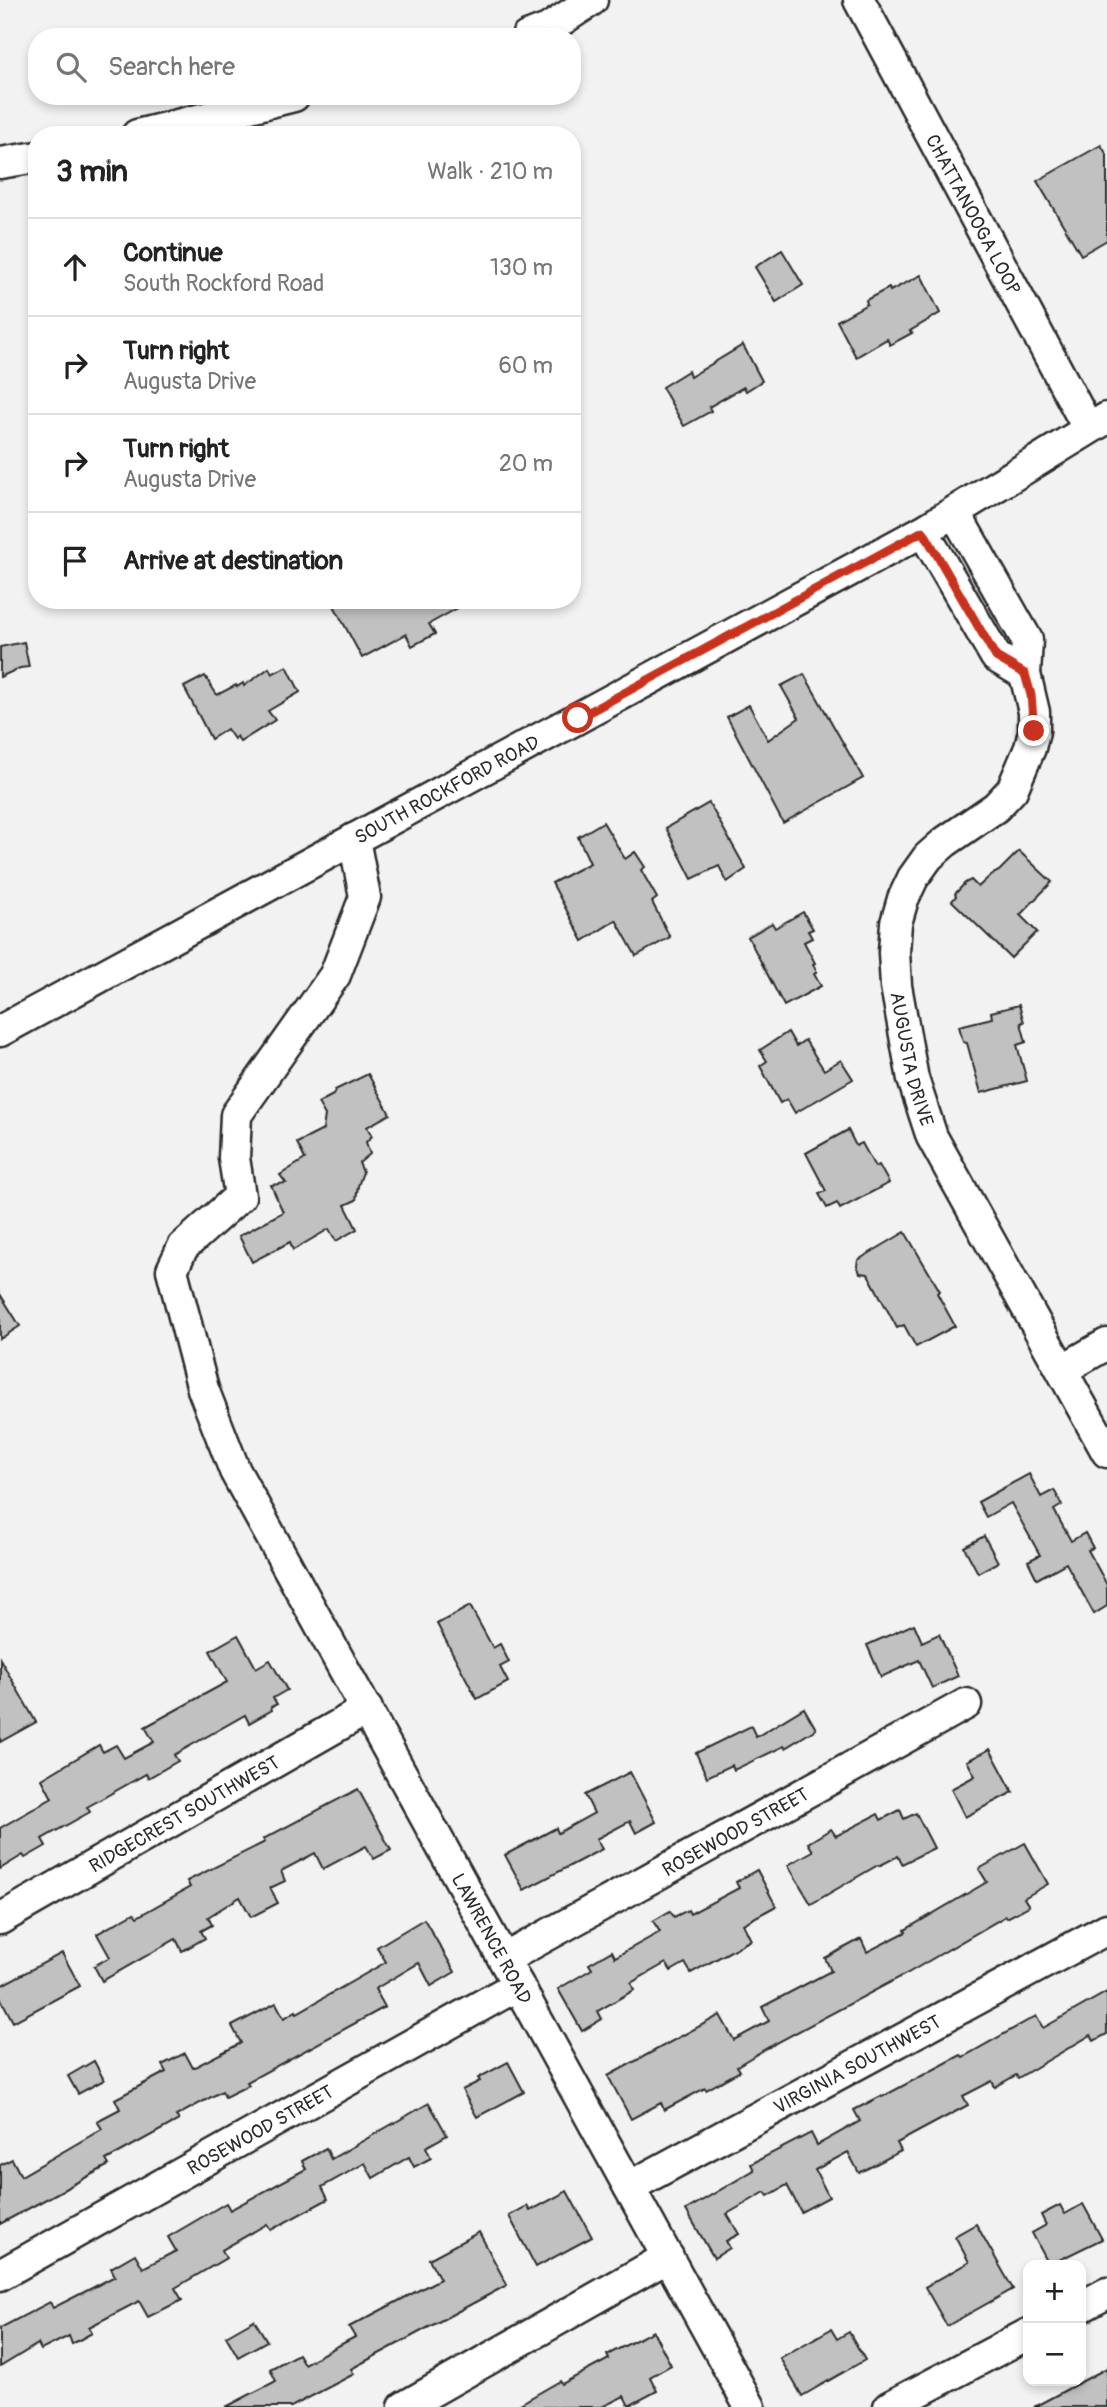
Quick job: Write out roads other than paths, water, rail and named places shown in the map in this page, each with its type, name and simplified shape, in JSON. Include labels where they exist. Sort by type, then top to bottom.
[{"type":"street","points":[[550,28],[592,0]]},
{"type":"street","name":"CHATTANOOGA LOOP","points":[[859,0],[1098,423]]},
{"type":"street","points":[[173,126],[259,105]]},
{"type":"street","points":[[0,163],[28,158]]},
{"type":"street","name":"SOUTH ROCKFORD ROAD","points":[[0,1031],[923,531],[1098,423]]},
{"type":"street","name":"AUGUSTA DRIVE","points":[[955,513],[1027,640],[1025,674],[1031,695],[1034,731],[1030,748],[1012,790],[996,807],[945,842],[928,858],[914,878],[903,899],[896,923],[896,986],[913,1079],[932,1137],[1107,1452]]},
{"type":"street","points":[[923,531],[996,657],[1025,674]]},
{"type":"street","name":"LAWRENCE ROAD","points":[[354,839],[365,897],[335,975],[236,1115],[234,1158],[240,1196],[183,1247],[172,1270],[203,1389],[235,1471],[750,2407]]},
{"type":"street","points":[[1062,1370],[1107,1344]]},
{"type":"street","name":"ROSEWOOD STREET","points":[[0,2275],[966,1704]]},
{"type":"street","name":"RIDGECREST SOUTHWEST","points":[[0,1919],[367,1709]]},
{"type":"street","name":"VIRGINIA SOUTHWEST","points":[[629,2187],[1096,1935]]},
{"type":"street","points":[[404,2407],[668,2257]]},
{"type":"street","points":[[1086,2304],[1107,2293]]},
{"type":"street","points":[[889,2407],[1023,2337]]}]
